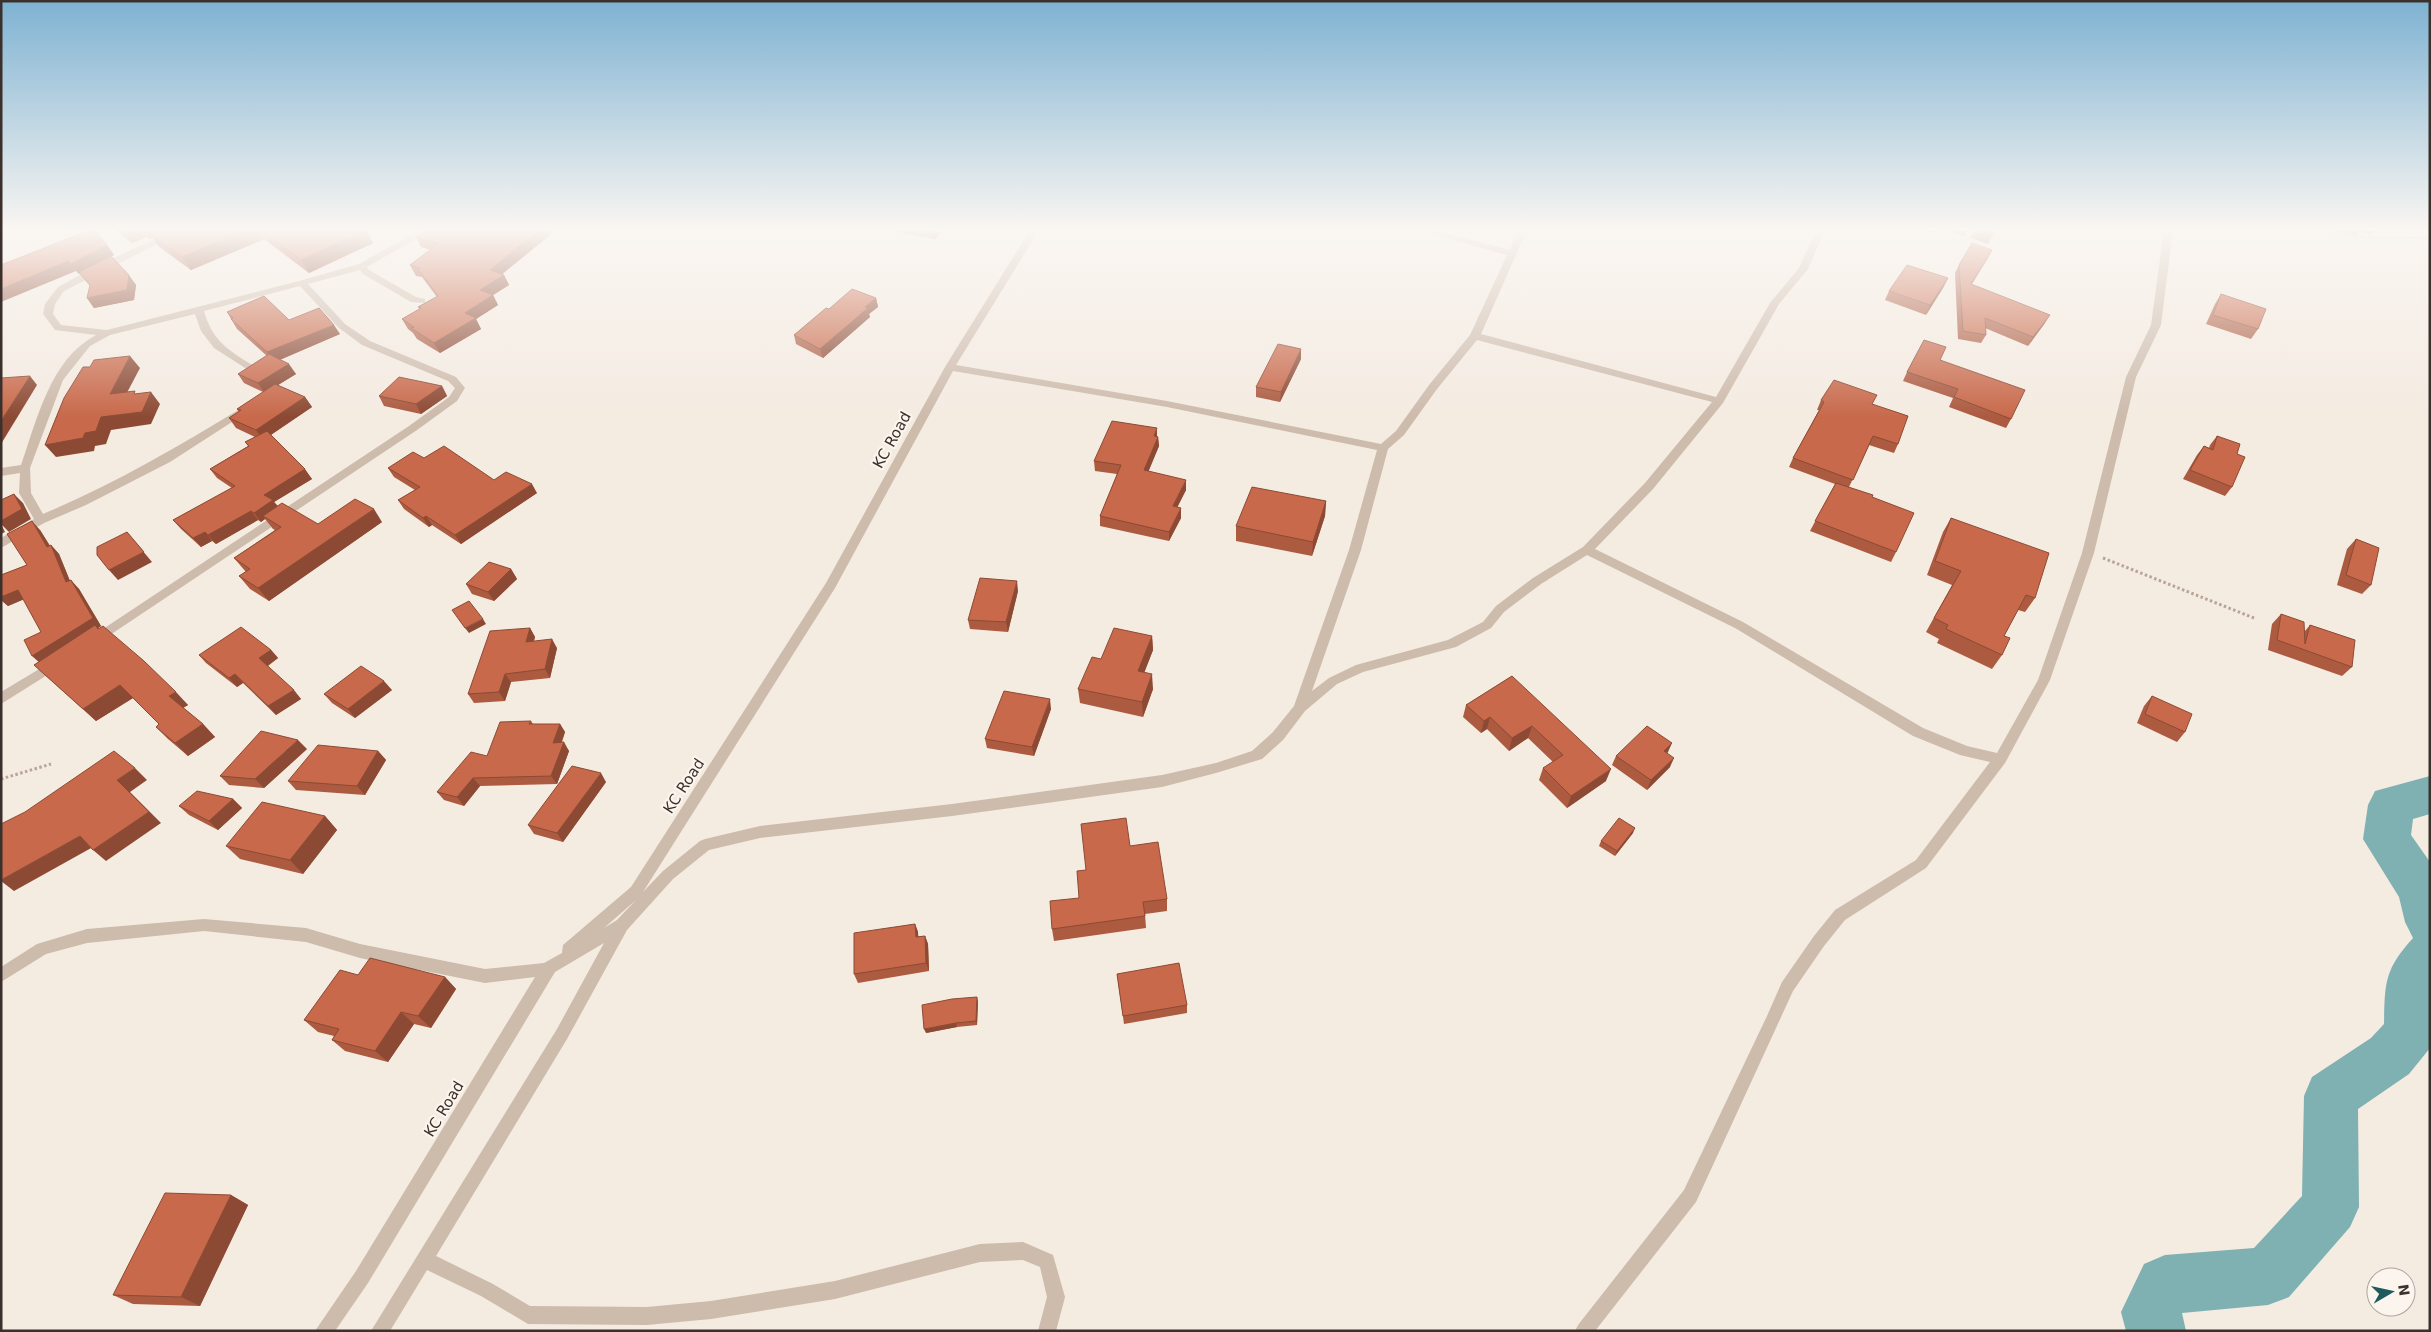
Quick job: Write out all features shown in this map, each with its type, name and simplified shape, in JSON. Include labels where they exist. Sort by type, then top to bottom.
[{"type":"street","points":[[59,292],[50,304],[48,314],[58,328],[108,333]]},
{"type":"street","points":[[40,520],[25,494],[25,468],[58,380],[86,344],[108,333],[265,292]]},
{"type":"street","points":[[81,649],[413,428],[453,399],[460,388],[452,379],[366,343],[342,326],[311,292]]},
{"type":"street","points":[[401,292],[414,300],[422,301]]},
{"type":"street","name":"KC Road","points":[[324,1331],[362,1277],[547,969],[636,891],[832,585],[950,367],[996,292]]},
{"type":"street","points":[[1300,707],[1356,550],[1383,448],[1400,433],[1433,387],[1476,336],[1496,292]]},
{"type":"street","points":[[380,1331],[562,1034],[622,925],[668,875],[705,845],[760,832],[952,810],[1171,779],[1216,768],[1257,755],[1278,736],[1300,707],[1333,681],[1360,668],[1452,644],[1487,625],[1500,609],[1537,581],[1587,550],[1649,486],[1719,401],[1775,303],[1784,292]]},
{"type":"street","points":[[1584,1331],[1690,1196],[1774,1019],[1787,987],[1840,915],[1921,864],[2000,759],[2044,680],[2088,552],[2131,378],[2156,325],[2160,292]]},
{"type":"street","points":[[198,309],[202,325],[213,343],[253,370]]},
{"type":"street","points":[[1476,336],[1719,401]]},
{"type":"street","points":[[950,367],[1101,390],[1222,413],[1383,448]]},
{"type":"street","points":[[1,544],[40,520],[82,502],[166,459],[246,409]]},
{"type":"street","points":[[1,472],[25,468]]},
{"type":"street","points":[[1587,550],[1739,625],[1918,732],[1965,751],[2000,759]]},
{"type":"street","points":[[1,699],[65,659]]},
{"type":"street","points":[[1,975],[42,949],[87,936],[204,925],[306,935],[360,951],[485,976],[547,969],[622,925]]},
{"type":"street","points":[[424,1259],[487,1290],[528,1315],[647,1316],[711,1310],[836,1290],[980,1253],[1023,1251],[1047,1262],[1056,1297],[1047,1331]]},
{"type":"path","points":[[2088,552],[2254,618]]},
{"type":"path","points":[[1,779],[51,764]]},
{"type":"building","points":[[88,292],[116,292],[87,298]]},
{"type":"building","points":[[435,292],[486,292],[493,295],[465,313],[476,318],[434,343],[411,328],[414,327],[402,319],[438,296]]},
{"type":"building","points":[[848,292],[860,292],[876,298],[865,307],[868,308],[820,349],[794,335],[826,308],[829,309]]},
{"type":"building","points":[[1892,292],[1939,292],[1930,305]]},
{"type":"building","points":[[1961,292],[1992,292],[2050,315],[2033,337],[1985,318],[1986,335],[1963,331]]},
{"type":"building","points":[[2221,294],[2266,309],[2258,329],[2213,315]]},
{"type":"building","points":[[264,296],[289,320],[319,308],[334,325],[267,352],[231,319],[233,318],[227,312]]},
{"type":"building","points":[[1924,340],[1946,347],[1940,360],[2025,390],[2011,419],[1954,397],[1958,389],[1907,372]]},
{"type":"building","points":[[1278,344],[1301,349],[1281,392],[1256,387]]},
{"type":"building","points":[[269,354],[289,364],[258,383],[238,374]]},
{"type":"building","points":[[130,356],[110,394],[135,391],[134,394],[151,392],[142,412],[101,417],[96,431],[85,433],[83,438],[45,445],[64,398],[83,367],[90,367],[94,360]]},
{"type":"building","points":[[30,376],[1,421],[1,378]]},
{"type":"building","points":[[399,377],[442,386],[416,404],[379,396]]},
{"type":"building","points":[[1834,380],[1877,395],[1872,404],[1908,416],[1898,444],[1873,436],[1853,480],[1793,458],[1824,402],[1821,400]]},
{"type":"building","points":[[275,384],[305,397],[256,430],[229,418],[241,410],[237,409]]},
{"type":"building","points":[[1112,421],[1157,428],[1154,436],[1158,437],[1144,470],[1186,480],[1173,506],[1181,508],[1169,532],[1100,516],[1121,465],[1094,461]]},
{"type":"building","points":[[267,431],[305,469],[264,495],[273,500],[254,513],[251,511],[208,535],[205,532],[193,538],[173,520],[235,486],[210,469],[249,446],[245,442]]},
{"type":"building","points":[[2217,436],[2240,444],[2237,454],[2245,457],[2232,487],[2190,470],[2204,446],[2213,450]]},
{"type":"building","points":[[444,446],[494,480],[506,472],[532,484],[455,535],[426,516],[423,518],[398,500],[420,487],[388,468],[413,452],[424,458]]},
{"type":"building","points":[[1836,483],[1873,495],[1872,497],[1914,513],[1896,552],[1815,521]]},
{"type":"building","points":[[1252,487],[1326,501],[1313,542],[1236,526]]},
{"type":"building","points":[[14,494],[22,509],[1,521],[1,500]]},
{"type":"building","points":[[355,499],[374,509],[258,588],[239,576],[250,569],[234,558],[281,527],[263,516],[282,503],[318,524]]},
{"type":"building","points":[[1951,518],[2049,553],[2035,598],[2026,595],[2004,636],[2010,638],[2002,655],[1946,629],[1948,625],[1934,618],[1961,571],[1935,561]]},
{"type":"building","points":[[32,521],[47,547],[51,545],[66,582],[71,580],[93,618],[32,656],[24,640],[41,632],[18,590],[1,597],[1,575],[27,565],[7,534]]},
{"type":"building","points":[[127,532],[144,552],[109,570],[97,555],[97,547]]},
{"type":"building","points":[[2356,539],[2379,548],[2371,585],[2346,575]]},
{"type":"building","points":[[489,562],[511,569],[488,592],[466,584]]},
{"type":"building","points":[[980,578],[1017,581],[1006,622],[968,620]]},
{"type":"building","points":[[469,601],[483,619],[465,628],[452,610]]},
{"type":"building","points":[[2281,614],[2304,622],[2305,644],[2310,625],[2355,640],[2352,667],[2277,640]]},
{"type":"building","points":[[95,625],[98,629],[103,626],[144,661],[176,692],[169,696],[203,724],[175,743],[156,727],[159,724],[120,685],[83,709],[34,665]]},
{"type":"building","points":[[241,627],[271,650],[259,658],[294,690],[268,706],[235,674],[229,678],[199,655]]},
{"type":"building","points":[[530,628],[526,642],[552,639],[545,669],[505,674],[499,692],[468,694],[490,631]]},
{"type":"building","points":[[1114,628],[1152,636],[1138,671],[1152,674],[1142,702],[1078,689],[1092,657],[1101,659]]},
{"type":"building","points":[[361,666],[384,681],[348,709],[324,694]]},
{"type":"building","points":[[1512,676],[1611,769],[1571,796],[1543,768],[1563,755],[1532,726],[1512,738],[1490,717],[1484,721],[1466,705]]},
{"type":"building","points":[[1004,691],[1050,699],[1032,747],[985,739]]},
{"type":"building","points":[[2152,696],[2192,714],[2185,732],[2145,714]]},
{"type":"building","points":[[531,721],[529,724],[560,724],[553,743],[564,742],[551,776],[473,778],[457,797],[437,792],[471,752],[487,756],[500,722]]},
{"type":"building","points":[[1647,726],[1672,743],[1664,751],[1674,758],[1651,780],[1616,756]]},
{"type":"building","points":[[261,731],[298,740],[255,779],[220,776]]},
{"type":"building","points":[[318,745],[378,751],[357,786],[288,781]]},
{"type":"building","points":[[114,751],[135,768],[117,780],[149,812],[93,850],[80,836],[1,880],[1,824],[25,812]]},
{"type":"building","points":[[572,766],[601,773],[557,833],[528,825]]},
{"type":"building","points":[[197,791],[233,799],[209,821],[179,806]]},
{"type":"building","points":[[262,802],[325,816],[290,860],[226,846]]},
{"type":"building","points":[[1126,818],[1130,846],[1158,842],[1167,899],[1143,902],[1145,916],[1052,929],[1050,901],[1079,898],[1077,871],[1086,870],[1081,824]]},
{"type":"building","points":[[1619,818],[1635,828],[1617,851],[1601,841]]},
{"type":"building","points":[[915,924],[916,937],[925,936],[926,963],[854,974],[854,933]]},
{"type":"building","points":[[370,958],[445,977],[418,1016],[401,1012],[375,1051],[332,1040],[339,1029],[304,1020],[340,970],[358,975]]},
{"type":"building","points":[[1179,963],[1187,1005],[1123,1016],[1117,974]]},
{"type":"building","points":[[977,997],[976,1021],[924,1029],[922,1005],[952,999]]},
{"type":"building","points":[[165,1193],[231,1195],[181,1297],[113,1295]]},
{"type":"waterway","points":[[2430,795],[2391,805],[2387,839],[2422,890],[2430,922]]},
{"type":"waterway","points":[[2156,1331],[2151,1312],[2165,1285],[2268,1276],[2330,1207],[2331,1096],[2390,1056],[2410,1033],[2410,982],[2430,954]]}]
